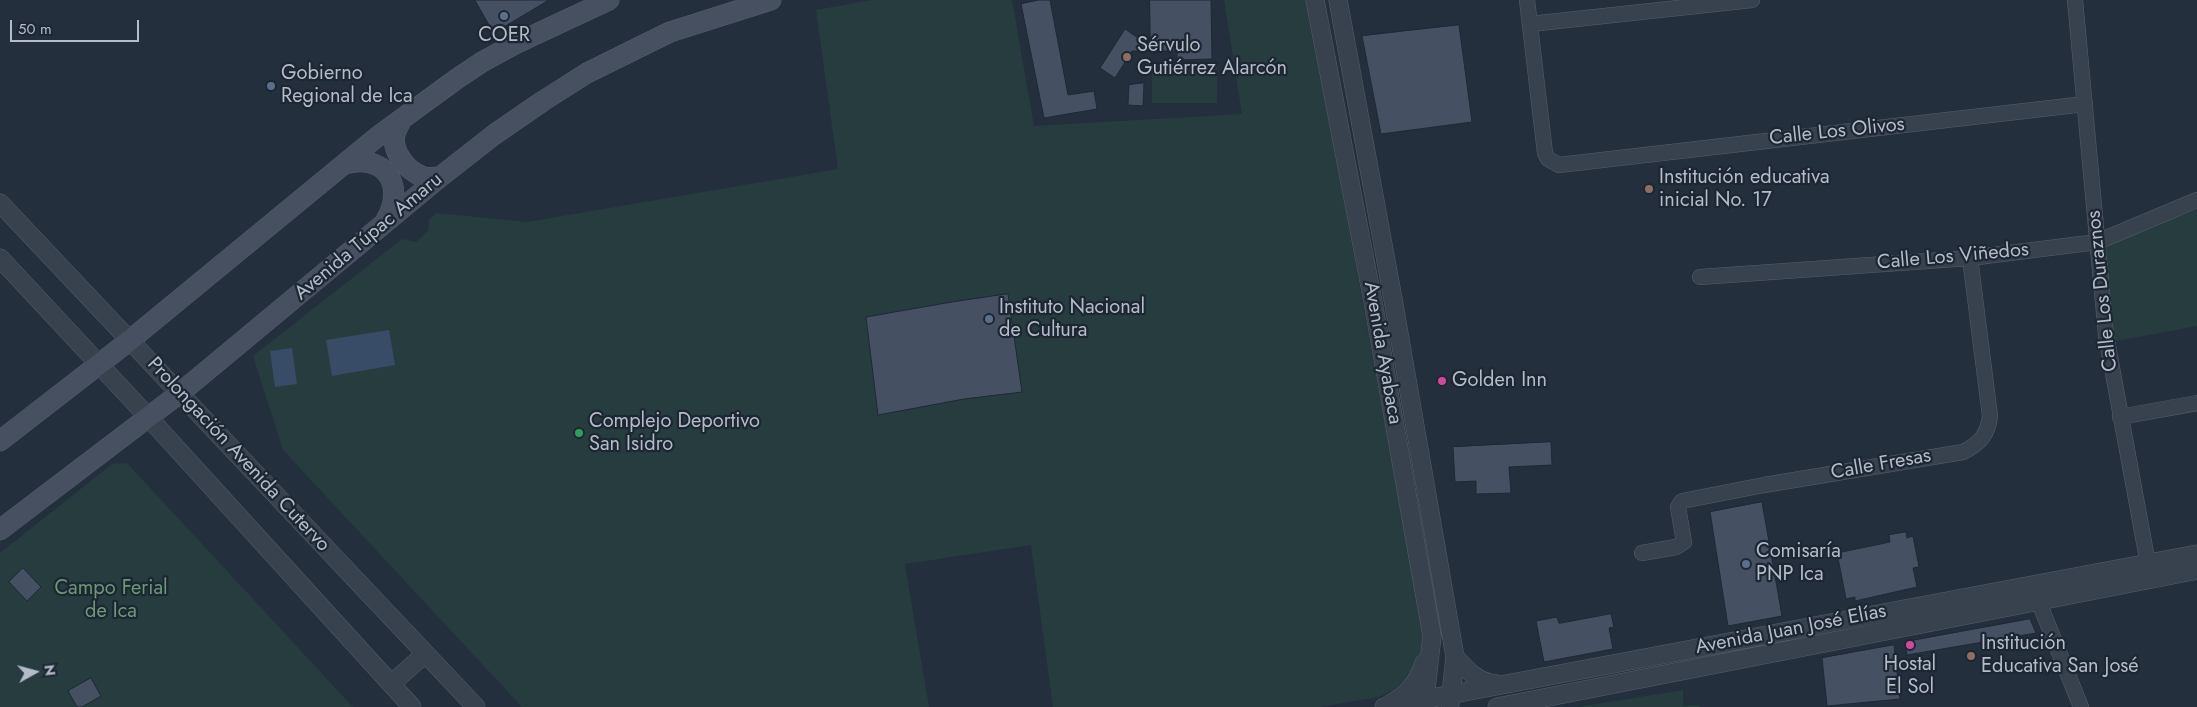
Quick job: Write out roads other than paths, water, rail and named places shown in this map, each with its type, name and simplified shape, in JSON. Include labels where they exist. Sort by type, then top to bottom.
[{"type":"main road","points":[[0,440],[129,340],[345,164],[482,62],[540,32],[609,0]]},
{"type":"main road","name":"Avenida Túpac Amaru","points":[[0,530],[180,394],[385,222],[495,134],[587,73],[670,32],[771,0]]},
{"type":"main road","points":[[402,120],[395,136],[396,149],[404,163],[414,172],[425,177],[440,177]]},
{"type":"main road","points":[[345,164],[357,160],[369,163],[380,168],[390,176],[394,186],[395,200],[385,222]]},
{"type":"street","name":"Avenida Ayabaca","points":[[1316,0],[1373,302],[1432,636],[1425,703]]},
{"type":"street","name":"Avenida Ayabaca","points":[[1338,0],[1393,298],[1455,657],[1450,701]]},
{"type":"street","points":[[1527,0],[1530,24],[1752,0]]},
{"type":"street","name":"Calle Los Duraznos","points":[[2075,0],[2106,335],[2149,570]]},
{"type":"street","name":"Calle Los Olivos","points":[[1530,24],[1545,153],[1548,159],[1559,165],[1589,160],[2085,104]]},
{"type":"street","name":"Calle Los Viñedos","points":[[1700,277],[1970,258],[2097,242],[2197,200]]},
{"type":"street","name":"Prolongación Avenida Cutervo","points":[[0,203],[476,707]]},
{"type":"street","name":"Prolongación Avenida Cutervo","points":[[0,258],[149,418],[412,707]]},
{"type":"street","name":"Calle Fresas","points":[[1642,553],[1676,547],[1684,542],[1678,507],[1682,502],[1764,485],[1963,452],[1974,447],[1983,438],[1988,428],[1990,416],[1970,258]]},
{"type":"street","points":[[2120,417],[2197,403]]},
{"type":"street","name":"Avenida Juan José Elías","points":[[1503,706],[2036,592],[2149,570],[2197,554]]},
{"type":"street","name":"Avenida Juan José Elías","points":[[2149,570],[2197,570]]},
{"type":"street","points":[[2036,592],[2081,707]]},
{"type":"street","name":"Avenida Juan José Elías","points":[[1383,707],[1450,701],[1510,684],[2036,592]]},
{"type":"street","points":[[1383,707],[1398,700],[1418,680],[1432,636]]},
{"type":"street","points":[[391,684],[425,654]]},
{"type":"street","points":[[1455,657],[1466,670],[1481,681],[1492,684],[1510,684]]},
{"type":"water","points":[[389,330],[395,365],[332,376],[326,340]]},
{"type":"water","points":[[292,348],[297,384],[275,387],[270,351]]},
{"type":"place","name":"COER","points":[[504,16]]},
{"type":"place","name":"Sérvulo Gutiérrez Alarcón","points":[[1127,57]]},
{"type":"place","name":"Gobierno Regional de Ica","points":[[271,86]]},
{"type":"place","name":"Institución educativa inicial No. 17","points":[[1649,189]]},
{"type":"place","name":"Instituto Nacional de Cultura","points":[[989,319]]},
{"type":"place","name":"Golden Inn","points":[[1442,381]]},
{"type":"place","name":"Complejo Deportivo San Isidro","points":[[579,433]]},
{"type":"place","name":"Comisaría PNP Ica","points":[[1746,564]]},
{"type":"place","name":"Hostal El Sol","points":[[1910,645]]},
{"type":"place","name":"Institución Educativa San José","points":[[1971,656]]},
{"type":"park label","name":"Campo Ferial de Ica","points":[[111,600]]}]
